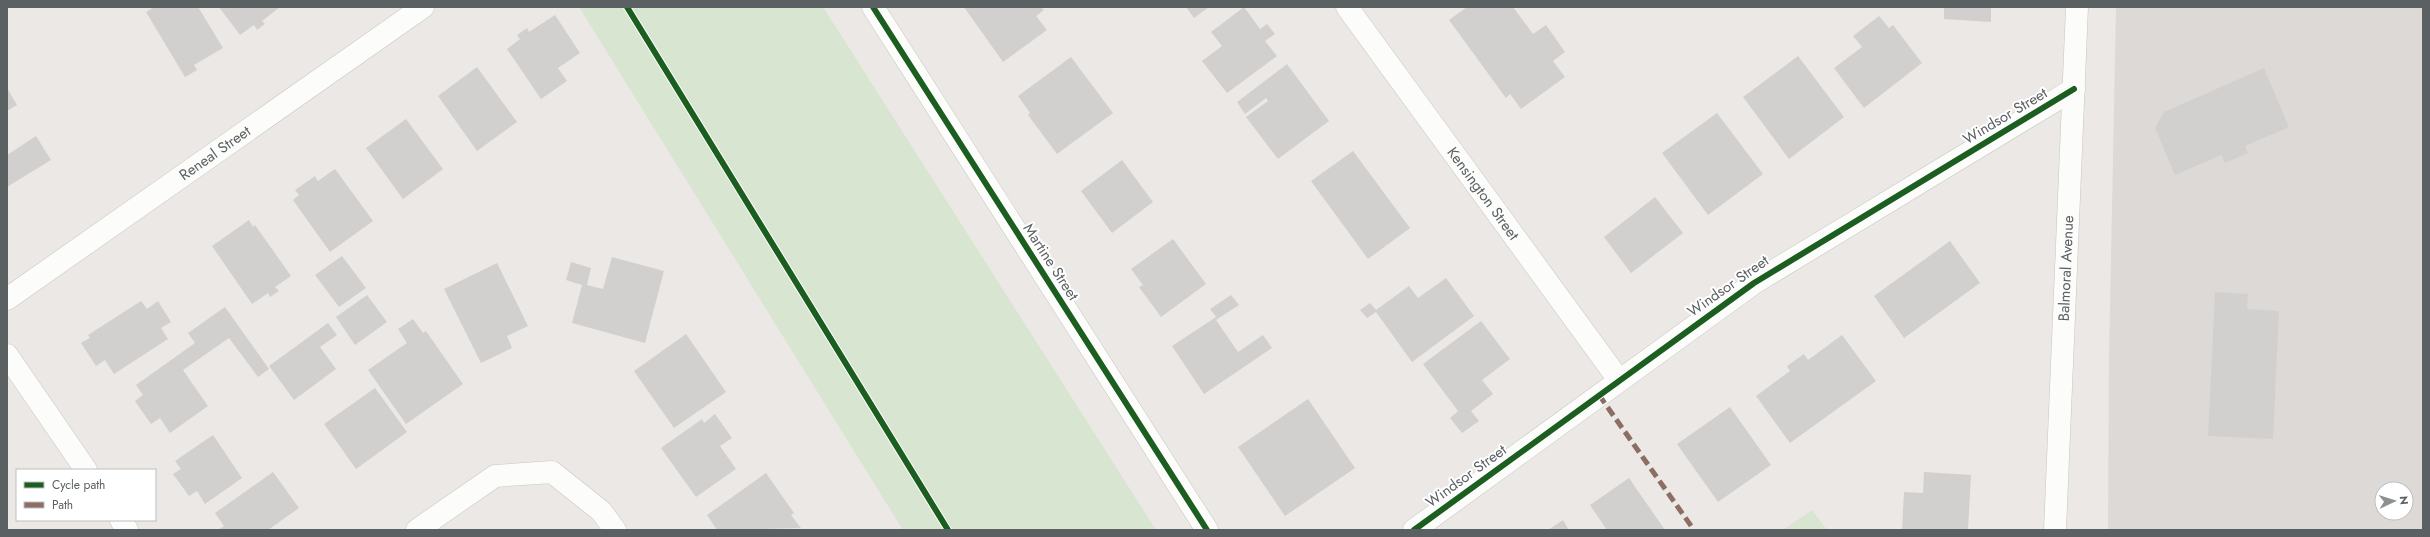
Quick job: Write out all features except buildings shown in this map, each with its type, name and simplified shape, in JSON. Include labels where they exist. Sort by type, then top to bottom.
[{"type":"street","name":"Reneal Street","points":[[7,299],[423,7]]},
{"type":"street","name":"Martine Street","points":[[873,7],[1207,530]]},
{"type":"street","name":"Kensington Street","points":[[1347,7],[1619,380]]},
{"type":"street","name":"Balmoral Avenue","points":[[2055,530],[2077,7]]},
{"type":"street","name":"Windsor Street","points":[[1414,530],[1754,283],[2074,90]]},
{"type":"street","points":[[7,355],[85,469]]},
{"type":"street","points":[[417,530],[495,476],[552,472],[602,511],[615,530]]},
{"type":"street","points":[[121,521],[127,530]]},
{"type":"shaded area","points":[[2116,7],[2423,7],[2423,530],[2108,530],[2109,359]]},
{"type":"green space","points":[[579,7],[823,7],[1156,530],[903,530]]},
{"type":"green space","points":[[1812,510],[1827,530],[1783,530]]},
{"type":"marked path","points":[[1599,395],[1694,530]]},
{"type":"cycle path","points":[[627,7],[948,530]]},
{"type":"cycle path","points":[[873,7],[1207,530]]},
{"type":"cycle path","points":[[1414,530],[1754,283],[2074,89]]}]
